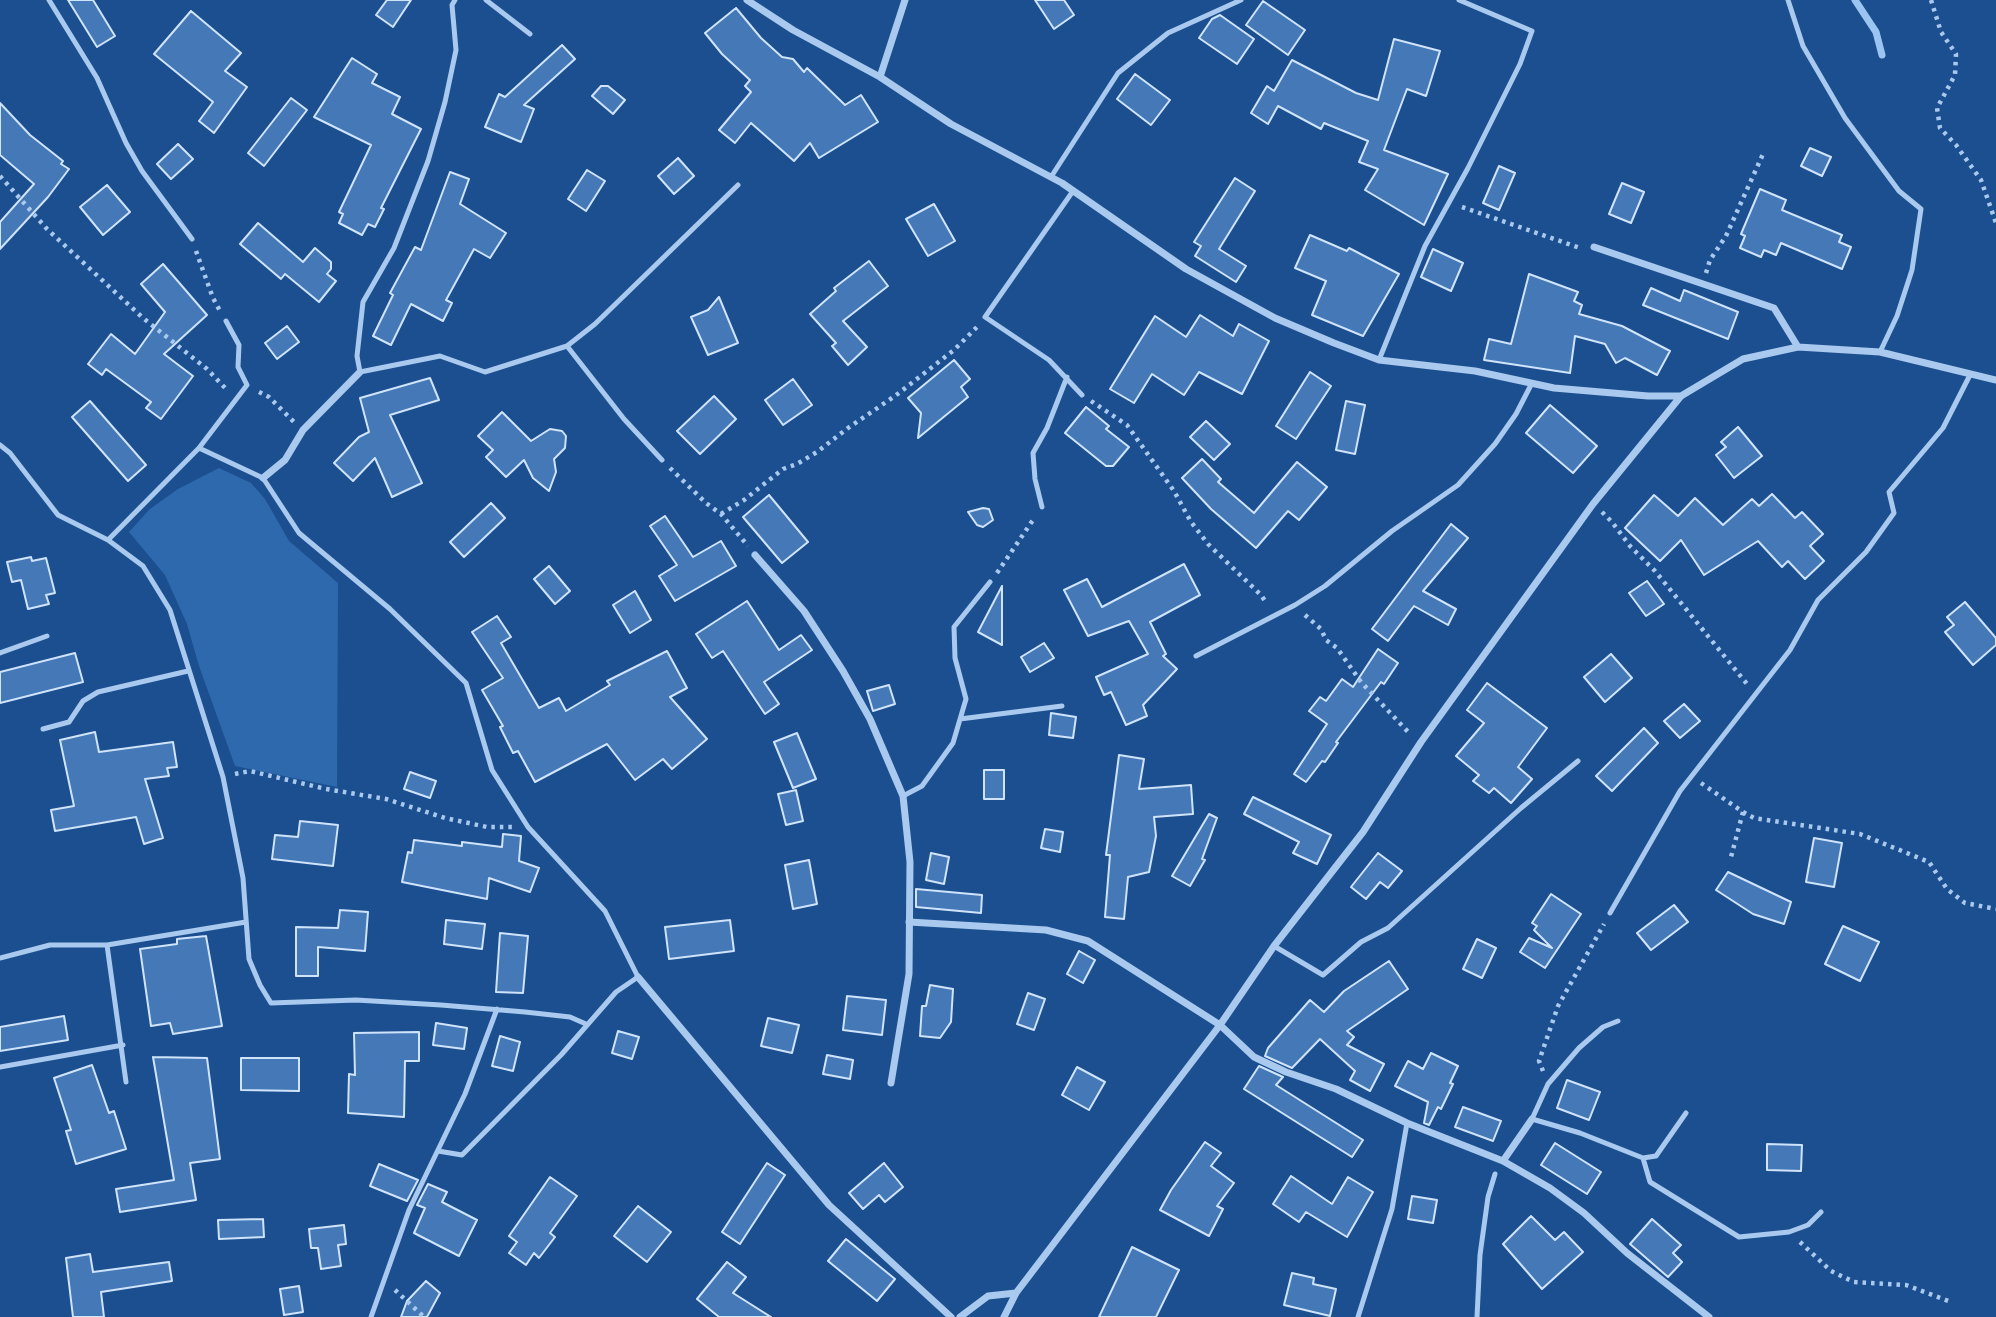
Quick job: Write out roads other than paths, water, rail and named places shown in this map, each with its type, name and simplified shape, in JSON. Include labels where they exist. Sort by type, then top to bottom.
[{"type":"street","points":[[747,0],[793,30],[880,77],[951,124],[1051,177],[1197,275],[1275,318],[1379,360],[1475,370],[1554,388],[1681,396]]},
{"type":"street","points":[[880,77],[905,0]]},
{"type":"street","points":[[1594,247],[1774,308],[1798,347]]},
{"type":"street","points":[[1004,1317],[1016,1293],[1363,832],[1421,742],[1593,504],[1681,396],[1743,359],[1798,347],[1881,352],[1996,380]]},
{"type":"street","points":[[263,478],[285,460],[303,430],[360,372]]},
{"type":"street","points":[[755,555],[804,611],[842,671],[870,719],[903,796],[910,862],[909,974],[891,1083]]},
{"type":"street","points":[[909,922],[1046,930],[1088,941],[1220,1025],[1254,1056],[1286,1072],[1336,1089],[1406,1123],[1503,1161],[1550,1188],[1709,1317]]},
{"type":"street","points":[[638,977],[829,1205],[951,1317]]},
{"type":"street","points":[[1503,1161],[1532,1119]]},
{"type":"street","points":[[960,1317],[988,1296],[1016,1293]]},
{"type":"lane","points":[[49,0],[97,78],[126,143],[142,171],[192,239]]},
{"type":"lane","points":[[455,0],[452,5],[456,50],[445,102],[428,161],[394,248],[363,302],[357,356],[360,372],[440,356],[485,372],[567,346],[595,324],[738,185]]},
{"type":"lane","points":[[486,0],[530,34]]},
{"type":"lane","points":[[1051,177],[1118,72],[1168,33],[1241,0]]},
{"type":"lane","points":[[1379,360],[1425,246],[1520,64],[1532,31],[1459,0]]},
{"type":"lane","points":[[1788,0],[1803,46],[1845,118],[1899,191],[1921,209],[1912,270],[1897,316],[1881,352]]},
{"type":"lane","points":[[1073,191],[985,317],[1049,360],[1082,395]]},
{"type":"lane","points":[[108,540],[199,448],[247,385],[238,367],[239,345],[226,321]]},
{"type":"lane","points":[[567,346],[624,419],[662,460]]},
{"type":"lane","points":[[1610,913],[1680,791],[1790,650],[1818,600],[1866,552],[1894,513],[1889,492],[1943,428],[1970,375]]},
{"type":"lane","points":[[1042,507],[1035,479],[1034,453],[1067,377]]},
{"type":"lane","points":[[1196,656],[1325,586],[1392,531],[1458,485],[1502,434],[1532,383]]},
{"type":"lane","points":[[0,445],[10,453],[58,515],[108,540],[143,566],[170,610],[223,777],[243,878],[249,959],[271,1003],[356,1000],[497,1009],[570,1017],[586,1024]]},
{"type":"lane","points":[[199,448],[263,478],[299,533],[390,610],[466,682],[492,770],[528,827],[605,911],[638,977],[616,992],[561,1055],[462,1155],[438,1151]]},
{"type":"lane","points":[[903,796],[922,786],[953,743],[966,699],[956,659],[954,627],[990,582]]},
{"type":"lane","points":[[0,653],[47,636]]},
{"type":"lane","points":[[43,729],[69,722],[83,701],[98,692],[188,671]]},
{"type":"lane","points":[[960,719],[1062,706]]},
{"type":"lane","points":[[1275,946],[1324,975],[1361,942],[1388,928],[1521,808],[1578,761]]},
{"type":"lane","points":[[0,958],[50,945],[107,944],[246,922]]},
{"type":"lane","points":[[107,944],[126,1082]]},
{"type":"lane","points":[[372,1317],[409,1210],[465,1094],[497,1009]]},
{"type":"lane","points":[[1618,1021],[1603,1027],[1579,1048],[1548,1084],[1532,1119],[1580,1133],[1643,1158],[1657,1156],[1686,1113]]},
{"type":"lane","points":[[0,1067],[123,1045]]},
{"type":"lane","points":[[1358,1317],[1392,1209],[1406,1123]]},
{"type":"lane","points":[[1643,1158],[1650,1182],[1739,1237],[1789,1232],[1808,1225],[1821,1212]]},
{"type":"lane","points":[[1477,1317],[1482,1243],[1488,1197],[1495,1174]]},
{"type":"waterway","points":[[1855,0],[1876,32],[1882,55]]}]
